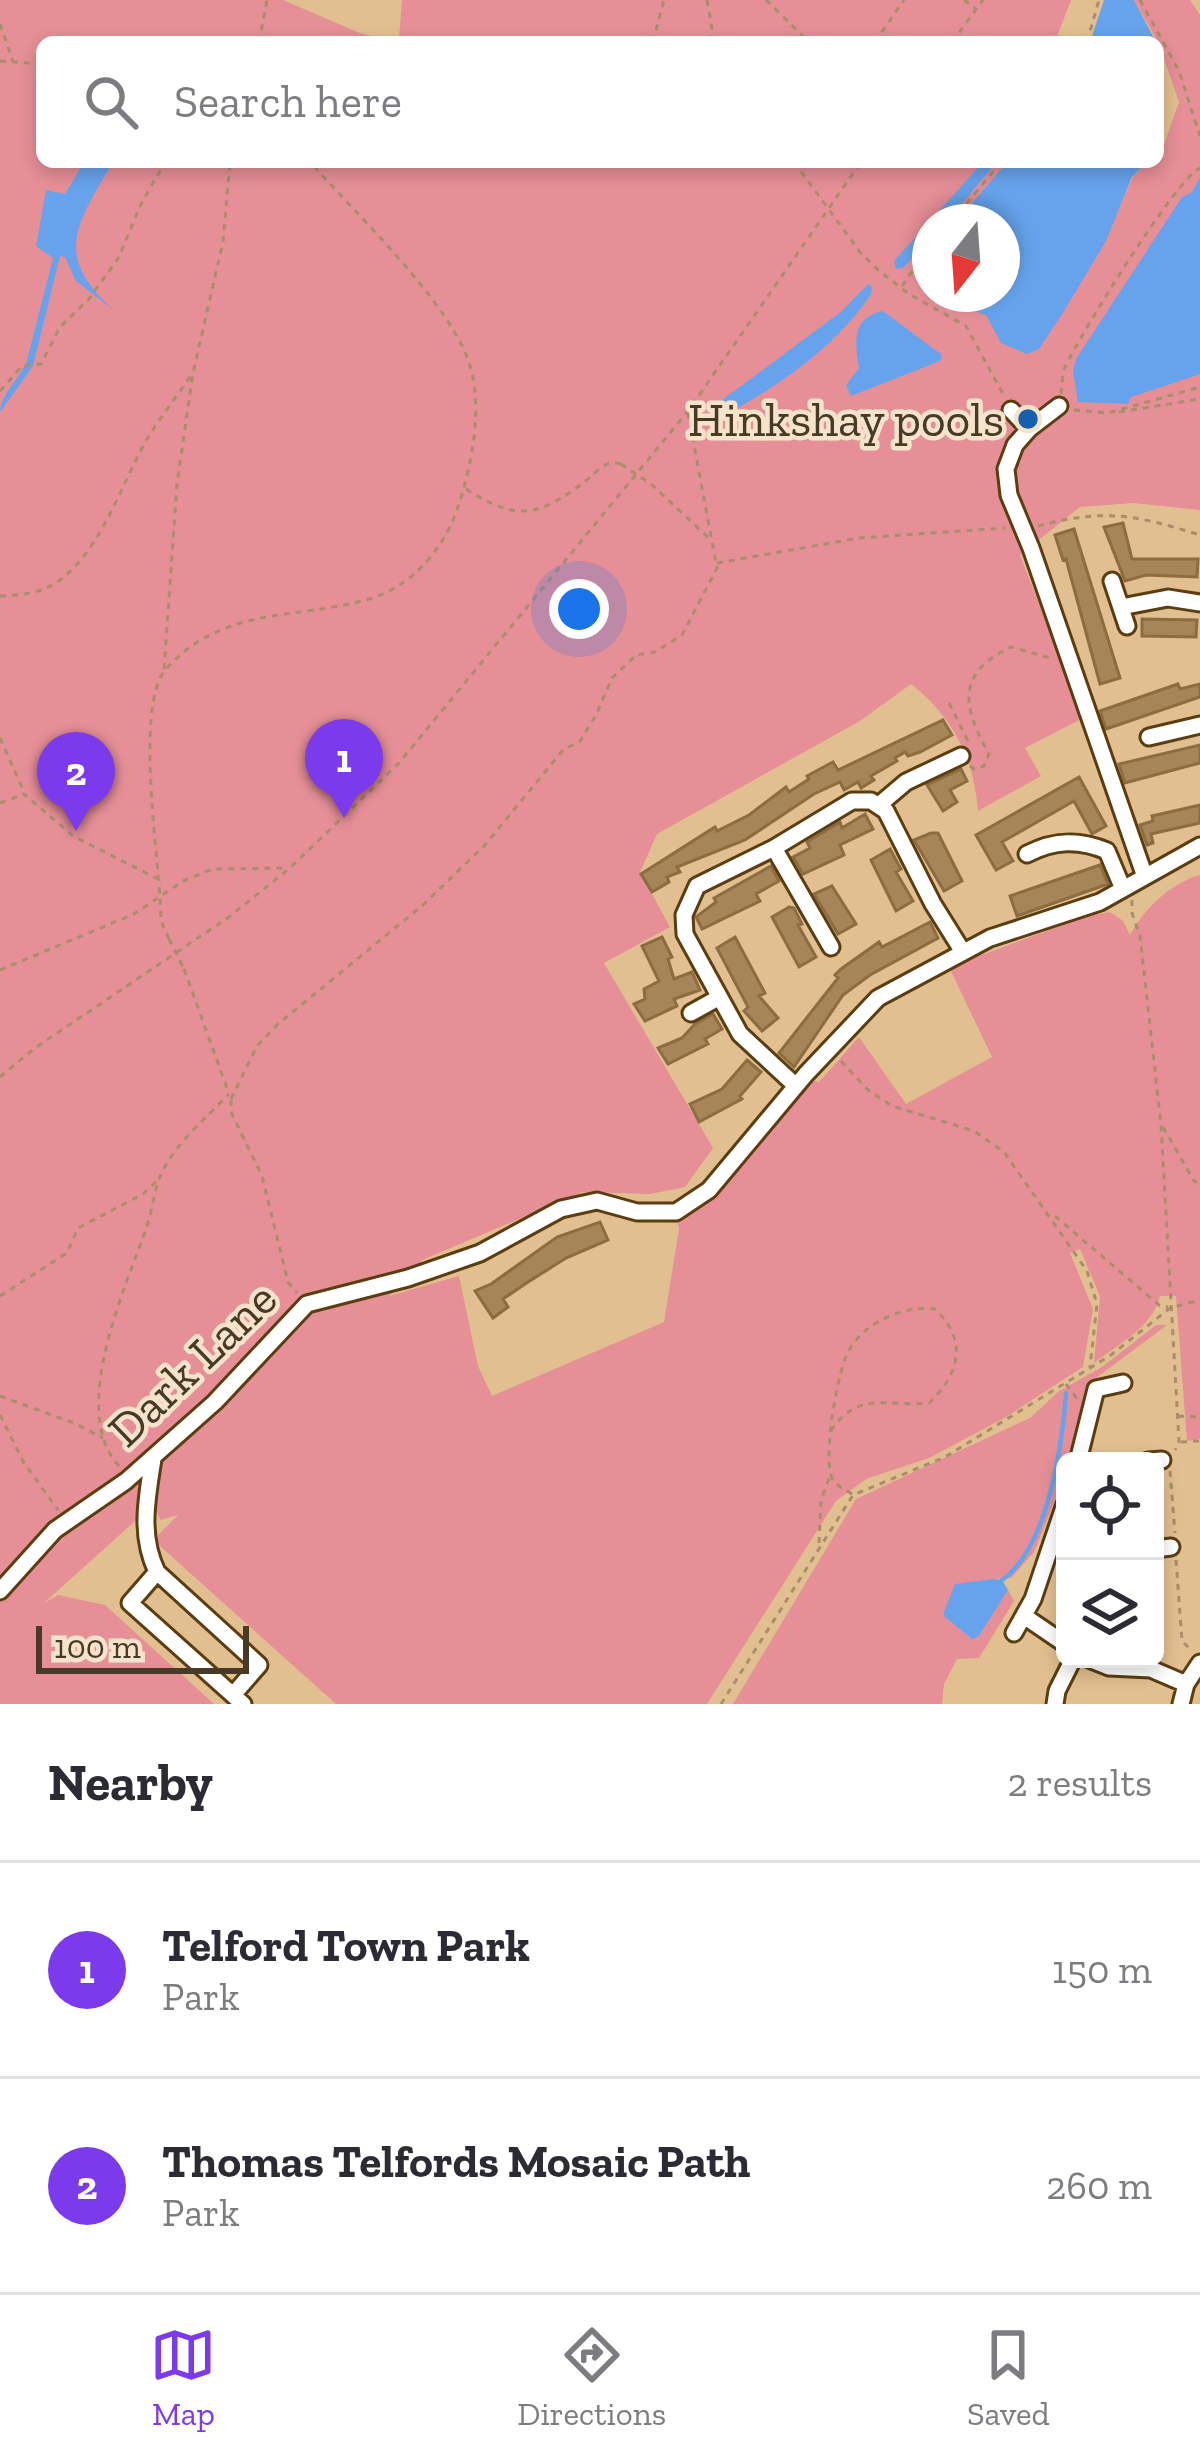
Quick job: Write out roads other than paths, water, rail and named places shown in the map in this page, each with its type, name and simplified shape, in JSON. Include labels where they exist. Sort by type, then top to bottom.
[{"type":"street","points":[[1059,406],[1015,445],[1006,469],[1009,495],[1067,655],[1133,882]]},
{"type":"street","points":[[1011,410],[1029,429]]},
{"type":"street","points":[[1112,581],[1127,626]]},
{"type":"street","points":[[1121,607],[1168,598],[1200,603]]},
{"type":"street","points":[[1149,737],[1200,725]]},
{"type":"street","points":[[962,756],[906,782],[880,804],[852,801],[774,848],[697,886],[688,900],[685,934],[718,998],[757,1054],[796,1086],[878,998],[990,938],[1100,902],[1200,846]]},
{"type":"street","points":[[880,804],[964,952]]},
{"type":"street","points":[[1027,854],[1043,846],[1083,841],[1107,851],[1133,882]]},
{"type":"street","points":[[774,848],[831,947]]},
{"type":"street","points":[[691,1013],[718,998]]},
{"type":"street","name":"Dark Lane","points":[[0,1591],[55,1530],[126,1481],[215,1402],[307,1304],[408,1278],[479,1253],[561,1209],[597,1201],[637,1212],[676,1212],[709,1190],[796,1086]]},
{"type":"street","points":[[1080,1452],[1096,1389],[1123,1383]]},
{"type":"street","points":[[153,1458],[148,1555],[157,1572],[259,1665],[238,1699],[130,1604],[157,1572]]},
{"type":"street","points":[[1014,1633],[1056,1542]]},
{"type":"street","points":[[1024,1616],[1056,1638]]},
{"type":"street","points":[[1181,1704],[1200,1660]]},
{"type":"street","points":[[1054,1704],[1068,1668]]},
{"type":"street","points":[[1130,1668],[1151,1669],[1186,1684]]},
{"type":"water","points":[[1104,0],[1134,0],[1153,36],[1092,36]]},
{"type":"water","points":[[80,168],[110,168],[76,240],[83,273],[115,311],[76,281],[65,257],[60,256],[33,366],[0,412],[27,360],[53,258],[36,246],[46,190],[65,194]]},
{"type":"water","points":[[978,168],[992,168],[962,204],[945,204]]},
{"type":"water","points":[[1002,168],[1141,168],[1132,177],[1106,241],[1039,349],[1027,354],[1001,343],[986,315],[978,312],[1020,312],[1020,204],[971,204]]},
{"type":"water","points":[[1200,177],[1200,374],[1131,397],[1128,404],[1078,402],[1076,359],[1182,197],[1192,192]]},
{"type":"water","points":[[912,241],[912,258],[896,269],[894,261]]},
{"type":"water","points":[[868,284],[871,294],[819,352],[777,384],[710,423],[707,419],[714,406],[842,311]]},
{"type":"water","points":[[883,311],[942,355],[940,361],[851,396],[846,385],[859,368],[860,325]]},
{"type":"water","points":[[1002,1580],[1008,1590],[979,1636],[972,1639],[944,1612],[955,1584]]},
{"type":"waterway","points":[[1002,1580],[1018,1565],[1041,1521],[1056,1467],[1066,1393]]},
{"type":"place","name":"Hinkshay pools","points":[[1028,419]]},
{"type":"place","name":"Telford Town Park","points":[[344,818]]},
{"type":"place","name":"Thomas Telfords Mosaic Path","points":[[76,831]]}]
